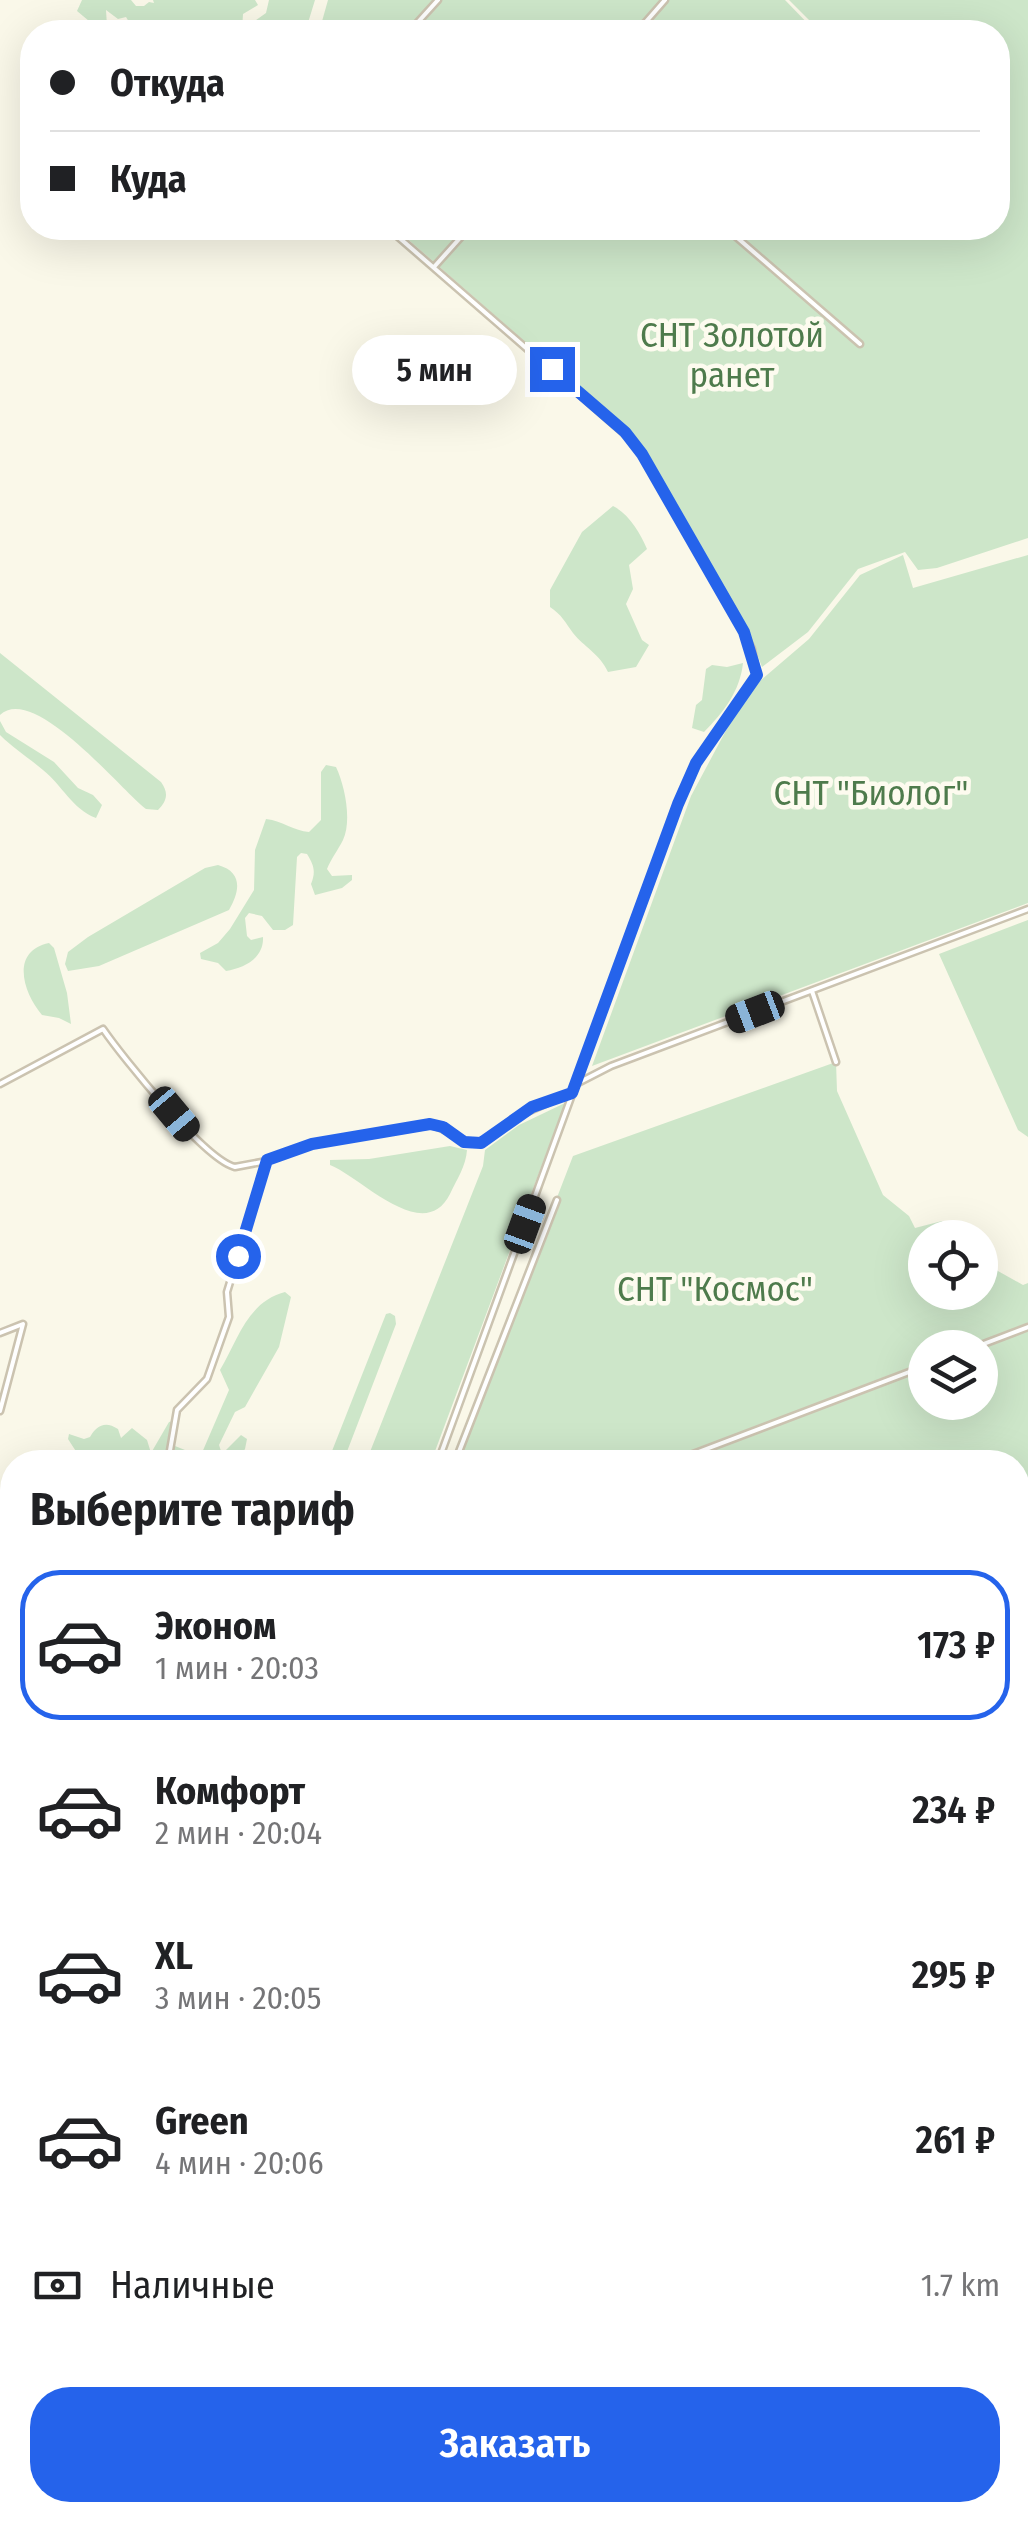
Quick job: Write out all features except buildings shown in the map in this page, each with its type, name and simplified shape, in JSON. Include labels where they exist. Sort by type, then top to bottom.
[{"type":"street","points":[[420,20],[438,0]]},
{"type":"street","points":[[648,20],[665,0]]},
{"type":"street","points":[[402,240],[634,442],[733,610],[757,668],[753,684],[696,763],[678,804],[442,1450]]},
{"type":"street","points":[[434,268],[458,240]]},
{"type":"street","points":[[740,240],[860,344]]},
{"type":"street","points":[[576,1084],[611,1066],[1028,909]]},
{"type":"street","points":[[812,992],[836,1062]]},
{"type":"street","points":[[0,1084],[104,1029],[119,1053],[213,1157],[235,1167],[312,1144],[430,1124],[443,1127],[464,1142],[481,1143],[532,1107],[572,1093]]},
{"type":"street","points":[[170,1450],[177,1410],[207,1379],[229,1317],[227,1292],[267,1160]]},
{"type":"street","points":[[460,1450],[557,1200]]},
{"type":"street","points":[[0,1333],[23,1324],[0,1412]]},
{"type":"street","points":[[998,1338],[1028,1326]]},
{"type":"street","points":[[704,1450],[908,1372]]},
{"type":"green space","points":[[82,0],[131,0],[136,6],[144,6],[154,3],[153,0],[255,0],[258,5],[243,14],[243,20],[128,20],[118,19],[106,10],[107,20],[88,20],[77,11]]},
{"type":"green space","points":[[269,0],[315,0],[309,20],[256,20],[266,13]]},
{"type":"green space","points":[[328,0],[785,0],[804,20],[322,20]]},
{"type":"green space","name":"СНТ Золотой ранет","points":[[789,0],[1028,0],[1028,538],[937,568],[918,570],[905,552],[858,569],[808,632],[762,667],[746,626],[637,440],[409,240],[1010,240],[1010,20],[809,20]]},
{"type":"green space","points":[[613,506],[633,524],[647,549],[629,565],[633,589],[626,604],[642,640],[649,645],[636,667],[608,672],[550,607],[550,590],[582,532]]},
{"type":"green space","name":"СНТ \"Биолог\"","points":[[903,555],[913,588],[1028,555],[1028,903],[592,1066],[691,796],[746,693],[809,639],[860,575]]},
{"type":"green space","points":[[0,653],[161,782],[166,797],[158,810],[146,809],[55,726],[15,709],[0,715]]},
{"type":"green space","points":[[743,663],[735,692],[718,717],[704,732],[692,728],[696,705],[702,700],[706,669]]},
{"type":"green space","points":[[0,721],[6,732],[54,762],[78,788],[93,795],[102,805],[96,818],[80,809],[50,776],[0,735]]},
{"type":"green space","points":[[326,765],[336,767],[347,814],[346,832],[327,869],[332,876],[352,875],[352,880],[342,888],[315,895],[311,884],[313,865],[307,854],[301,853],[297,857],[293,925],[273,930],[262,916],[249,913],[245,918],[247,936],[251,940],[263,937],[260,951],[252,961],[226,971],[218,963],[201,959],[200,953],[218,943],[230,929],[254,890],[255,850],[266,819],[309,832],[321,820],[321,772]]},
{"type":"green space","points":[[218,865],[232,872],[237,883],[229,910],[99,966],[68,971],[68,952],[88,937],[205,868]]},
{"type":"green space","points":[[1028,920],[1028,1137],[1018,1130],[939,954]]},
{"type":"green space","points":[[49,943],[54,948],[67,993],[71,1024],[42,1015],[26,985],[25,963],[29,955]]},
{"type":"green space","name":"СНТ \"Космос\"","points":[[836,1062],[837,1091],[883,1195],[911,1220],[908,1310],[998,1310],[998,1271],[1023,1285],[1028,1283],[1028,1450],[460,1450],[573,1156]]},
{"type":"green space","points":[[565,1103],[435,1450],[371,1450],[483,1166],[485,1150],[519,1125]]},
{"type":"green space","points":[[450,1146],[467,1150],[463,1167],[439,1208],[425,1213],[392,1204],[330,1165],[330,1160],[369,1159]]},
{"type":"green space","points":[[285,1292],[291,1297],[279,1347],[245,1407],[235,1412],[219,1445],[221,1450],[203,1450],[229,1390],[220,1370],[252,1313]]},
{"type":"green space","points":[[386,1314],[395,1316],[396,1324],[348,1450],[332,1450]]},
{"type":"green space","points":[[173,1421],[170,1444],[185,1450],[153,1450]]},
{"type":"green space","points":[[105,1425],[118,1429],[121,1438],[132,1428],[147,1440],[150,1450],[75,1450],[68,1439],[69,1434],[90,1437]]},
{"type":"green space","points":[[241,1435],[247,1439],[245,1449],[226,1450]]},
{"type":"route","points":[[238,1256],[267,1160],[312,1144],[430,1124],[443,1127],[464,1142],[481,1143],[532,1107],[572,1093],[651,872],[696,763],[757,675],[752,649],[733,610],[634,442],[552,369]]}]
